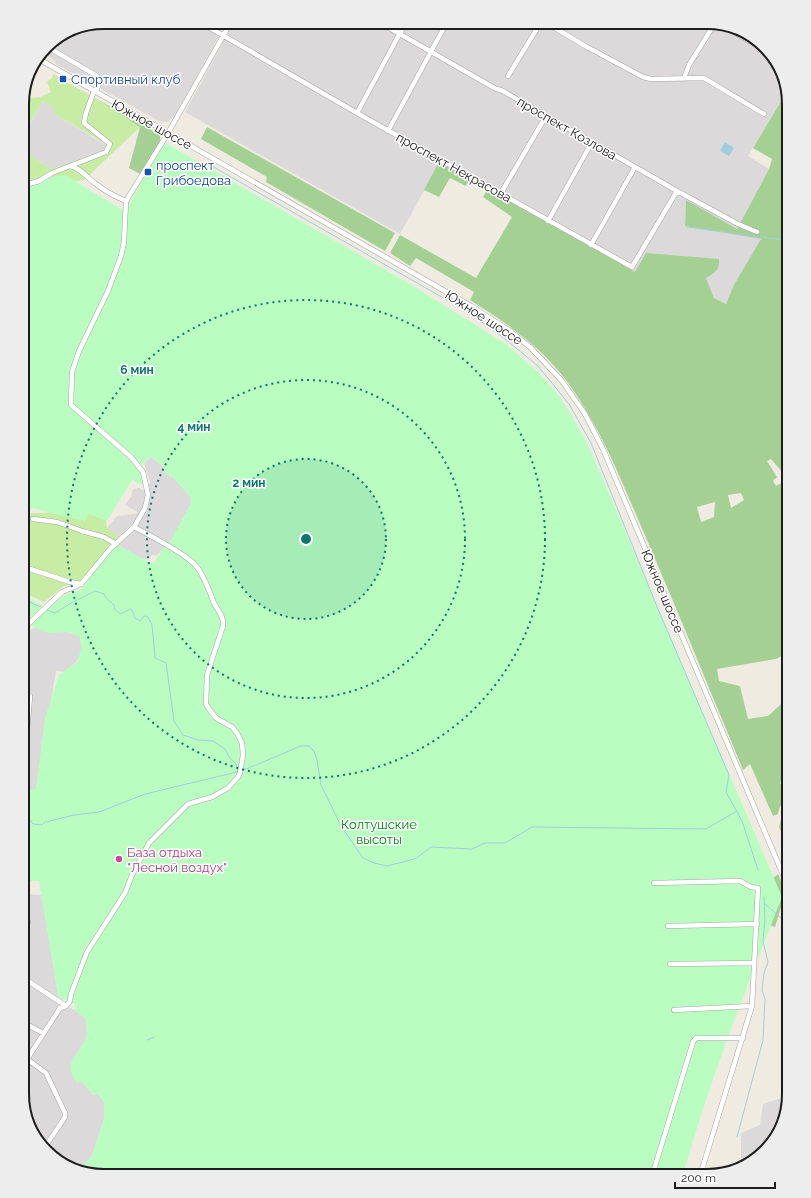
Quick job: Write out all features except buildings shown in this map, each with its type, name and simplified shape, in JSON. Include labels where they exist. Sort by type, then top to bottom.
[{"type":"street","name":"проспект Некрасова","points":[[212,29],[388,131],[632,267],[676,191]]},
{"type":"street","points":[[29,623],[62,592],[81,584],[111,548],[134,527],[148,500],[148,488],[143,472],[132,457],[71,405],[72,372],[79,351],[108,291],[121,256],[124,242],[126,202],[168,133],[226,29]]},
{"type":"street","name":"проспект Козлова","points":[[391,29],[676,191],[738,224],[757,232]]},
{"type":"street","points":[[357,113],[402,29]]},
{"type":"street","points":[[388,131],[443,29]]},
{"type":"street","points":[[508,76],[537,29]]},
{"type":"street","points":[[557,29],[643,77],[651,79],[704,78],[764,114]]},
{"type":"street","points":[[684,78],[689,65],[711,29]]},
{"type":"street","points":[[29,184],[39,181],[52,173],[106,152],[110,144],[84,124],[86,113],[98,83],[97,76],[53,50]]},
{"type":"street","name":"Южное шоссе","points":[[43,61],[471,306],[510,331],[531,348],[562,381],[585,414],[603,449],[782,872]]},
{"type":"street","points":[[501,193],[546,116]]},
{"type":"street","points":[[548,221],[592,142]]},
{"type":"street","points":[[70,166],[77,168],[96,184],[117,198],[126,202]]},
{"type":"street","points":[[591,245],[635,167]]},
{"type":"street","points":[[33,519],[57,522],[104,537],[116,544]]},
{"type":"street","points":[[29,1056],[43,1033],[63,1007],[70,1001],[71,994],[87,952],[125,893],[132,874],[149,843],[188,804],[212,797],[228,788],[238,777],[243,760],[242,743],[237,733],[232,727],[216,718],[206,704],[207,675],[224,620],[215,605],[197,566],[178,552],[134,527]]},
{"type":"street","points":[[29,568],[70,582],[81,584]]},
{"type":"street","points":[[29,696],[29,708]]},
{"type":"street","points":[[654,883],[740,881],[751,887],[758,888],[752,1006],[702,1169]]},
{"type":"street","points":[[668,926],[757,924]]},
{"type":"street","points":[[670,964],[754,963]]},
{"type":"street","points":[[29,982],[63,1007]]},
{"type":"street","points":[[674,1010],[752,1006]]},
{"type":"street","points":[[29,1026],[43,1033]]},
{"type":"street","points":[[654,1169],[693,1042],[696,1038],[743,1038]]},
{"type":"street","points":[[29,1060],[46,1073],[65,1113],[65,1117],[48,1143]]},
{"type":"shaded area","points":[[223,29],[175,116],[167,122],[159,121],[56,64],[53,59],[47,56],[58,45],[75,35],[90,30]]},
{"type":"shaded area","points":[[230,29],[721,30],[740,37],[760,51],[776,75],[782,100],[748,156],[769,169],[737,229],[686,201],[685,226],[762,239],[726,304],[714,298],[706,278],[635,272],[440,162],[400,234],[185,112]]},
{"type":"shaded area","points":[[43,101],[56,108],[53,113],[106,145],[103,151],[52,169],[29,155],[29,125]]},
{"type":"shaded area","points":[[151,457],[166,468],[170,477],[179,475],[188,477],[192,504],[180,532],[157,555],[152,555],[148,559],[136,561],[118,551],[120,537],[107,528],[117,516],[139,513],[125,505],[131,497],[133,489],[139,488],[145,491],[150,482],[144,463]]},
{"type":"shaded area","points":[[43,623],[81,632],[85,650],[68,672],[56,671],[35,795],[29,795],[29,631]]},
{"type":"shaded area","points":[[29,894],[44,895],[54,951],[58,997],[63,1005],[75,1010],[86,1019],[87,1037],[71,1064],[93,1095],[98,1094],[104,1102],[104,1119],[92,1156],[84,1166],[75,1163],[58,1153],[51,1147],[39,1131],[32,1113],[29,1094]]},
{"type":"shaded area","points":[[782,1098],[779,1113],[772,1131],[760,1147],[741,1160],[741,1133],[760,1125],[763,1104]]},
{"type":"green space","points":[[54,74],[65,82],[97,99],[140,127],[84,180],[58,183],[29,215],[29,155],[52,169],[103,151],[106,144],[53,113],[55,108],[43,101],[29,124],[29,98],[40,97],[51,92],[47,82]]},
{"type":"green space","points":[[97,99],[160,135],[160,142],[142,175],[129,168],[140,127]]},
{"type":"green space","points":[[782,100],[782,472],[771,459],[767,461],[777,477],[773,481],[776,486],[782,483],[782,656],[776,659],[717,669],[719,681],[740,686],[748,719],[768,716],[782,703],[782,776],[780,784],[782,785],[782,807],[780,806],[778,814],[773,816],[750,764],[743,770],[611,457],[578,398],[555,367],[533,345],[509,326],[470,300],[474,292],[416,258],[410,266],[390,253],[400,235],[476,278],[512,217],[483,197],[488,188],[635,272],[646,253],[719,259],[718,269],[706,278],[714,298],[726,304],[734,285],[761,239],[685,226],[686,200],[737,229],[769,169],[772,159],[753,148]],"holes":[[[741,493],[744,500],[731,508],[728,495]],[[715,502],[714,517],[701,522],[697,507]]]},
{"type":"green space","points":[[207,127],[395,233],[385,251],[266,182],[267,177],[201,139]]},
{"type":"green space","name":"Колтушские высоты","points":[[164,142],[410,284],[506,344],[539,373],[558,395],[571,414],[589,447],[782,897],[716,1070],[685,1169],[99,1169],[84,1166],[92,1156],[104,1119],[104,1102],[98,1094],[93,1095],[82,1082],[77,1083],[73,1076],[71,1064],[87,1036],[86,1019],[75,1010],[75,1004],[58,997],[39,881],[29,881],[29,790],[36,789],[45,718],[59,675],[78,661],[81,648],[80,637],[67,632],[49,633],[31,626],[56,600],[67,594],[80,590],[102,561],[118,545],[153,564],[161,551],[168,545],[190,505],[191,497],[170,475],[163,471],[165,468],[151,456],[141,465],[148,482],[144,486],[132,480],[107,521],[88,514],[85,521],[32,508],[29,511],[29,181],[65,175],[126,212]]},
{"type":"green space","points":[[439,162],[470,179],[466,186],[450,178],[439,197],[424,190]]},
{"type":"green space","points":[[60,511],[105,513],[107,528],[120,537],[83,582],[64,586],[44,602],[29,595],[29,514]]},
{"type":"green space","points":[[29,598],[42,605],[29,618]]},
{"type":"green space","points":[[782,816],[782,834],[779,827]]},
{"type":"green space","points":[[778,874],[782,883],[782,905],[775,927],[767,924],[764,885]]},
{"type":"water","points":[[725,142],[734,148],[729,156],[720,151]]},
{"type":"waterway","points":[[210,165],[468,312],[504,338],[538,366],[569,404],[591,443],[658,609],[729,775],[726,792],[742,821],[758,870]]},
{"type":"waterway","points":[[687,227],[782,240]]},
{"type":"waterway","points":[[47,610],[55,613],[95,591],[104,594],[106,598],[114,605],[115,610],[121,614],[130,609],[132,610],[135,618],[140,621],[144,616],[148,617],[152,625],[155,658],[166,663],[174,721],[183,735],[198,740],[213,741],[225,749],[229,757],[236,764],[238,772]]},
{"type":"waterway","points":[[29,602],[41,607]]},
{"type":"waterway","points":[[244,770],[301,746],[309,746],[314,751],[317,760],[321,785],[341,826],[363,858],[374,863],[387,866],[415,859],[431,847],[472,849],[485,843],[505,843],[532,827],[706,829],[737,811]]},
{"type":"waterway","points":[[29,819],[33,824],[42,825],[45,822],[74,815],[99,812],[145,794],[237,772]]},
{"type":"waterway","points":[[737,1137],[763,1040],[765,999],[762,990],[764,973],[768,962],[763,941],[765,919],[764,897]]},
{"type":"waterway","points":[[765,904],[782,919]]},
{"type":"waterway","points":[[147,1040],[154,1037]]},
{"type":"place","name":"Спортивный клуб","points":[[63,79]]},
{"type":"place","name":"проспект Грибоедова","points":[[148,172]]},
{"type":"place","name":"База отдыха \"Лесной воздух\"","points":[[119,859]]}]
